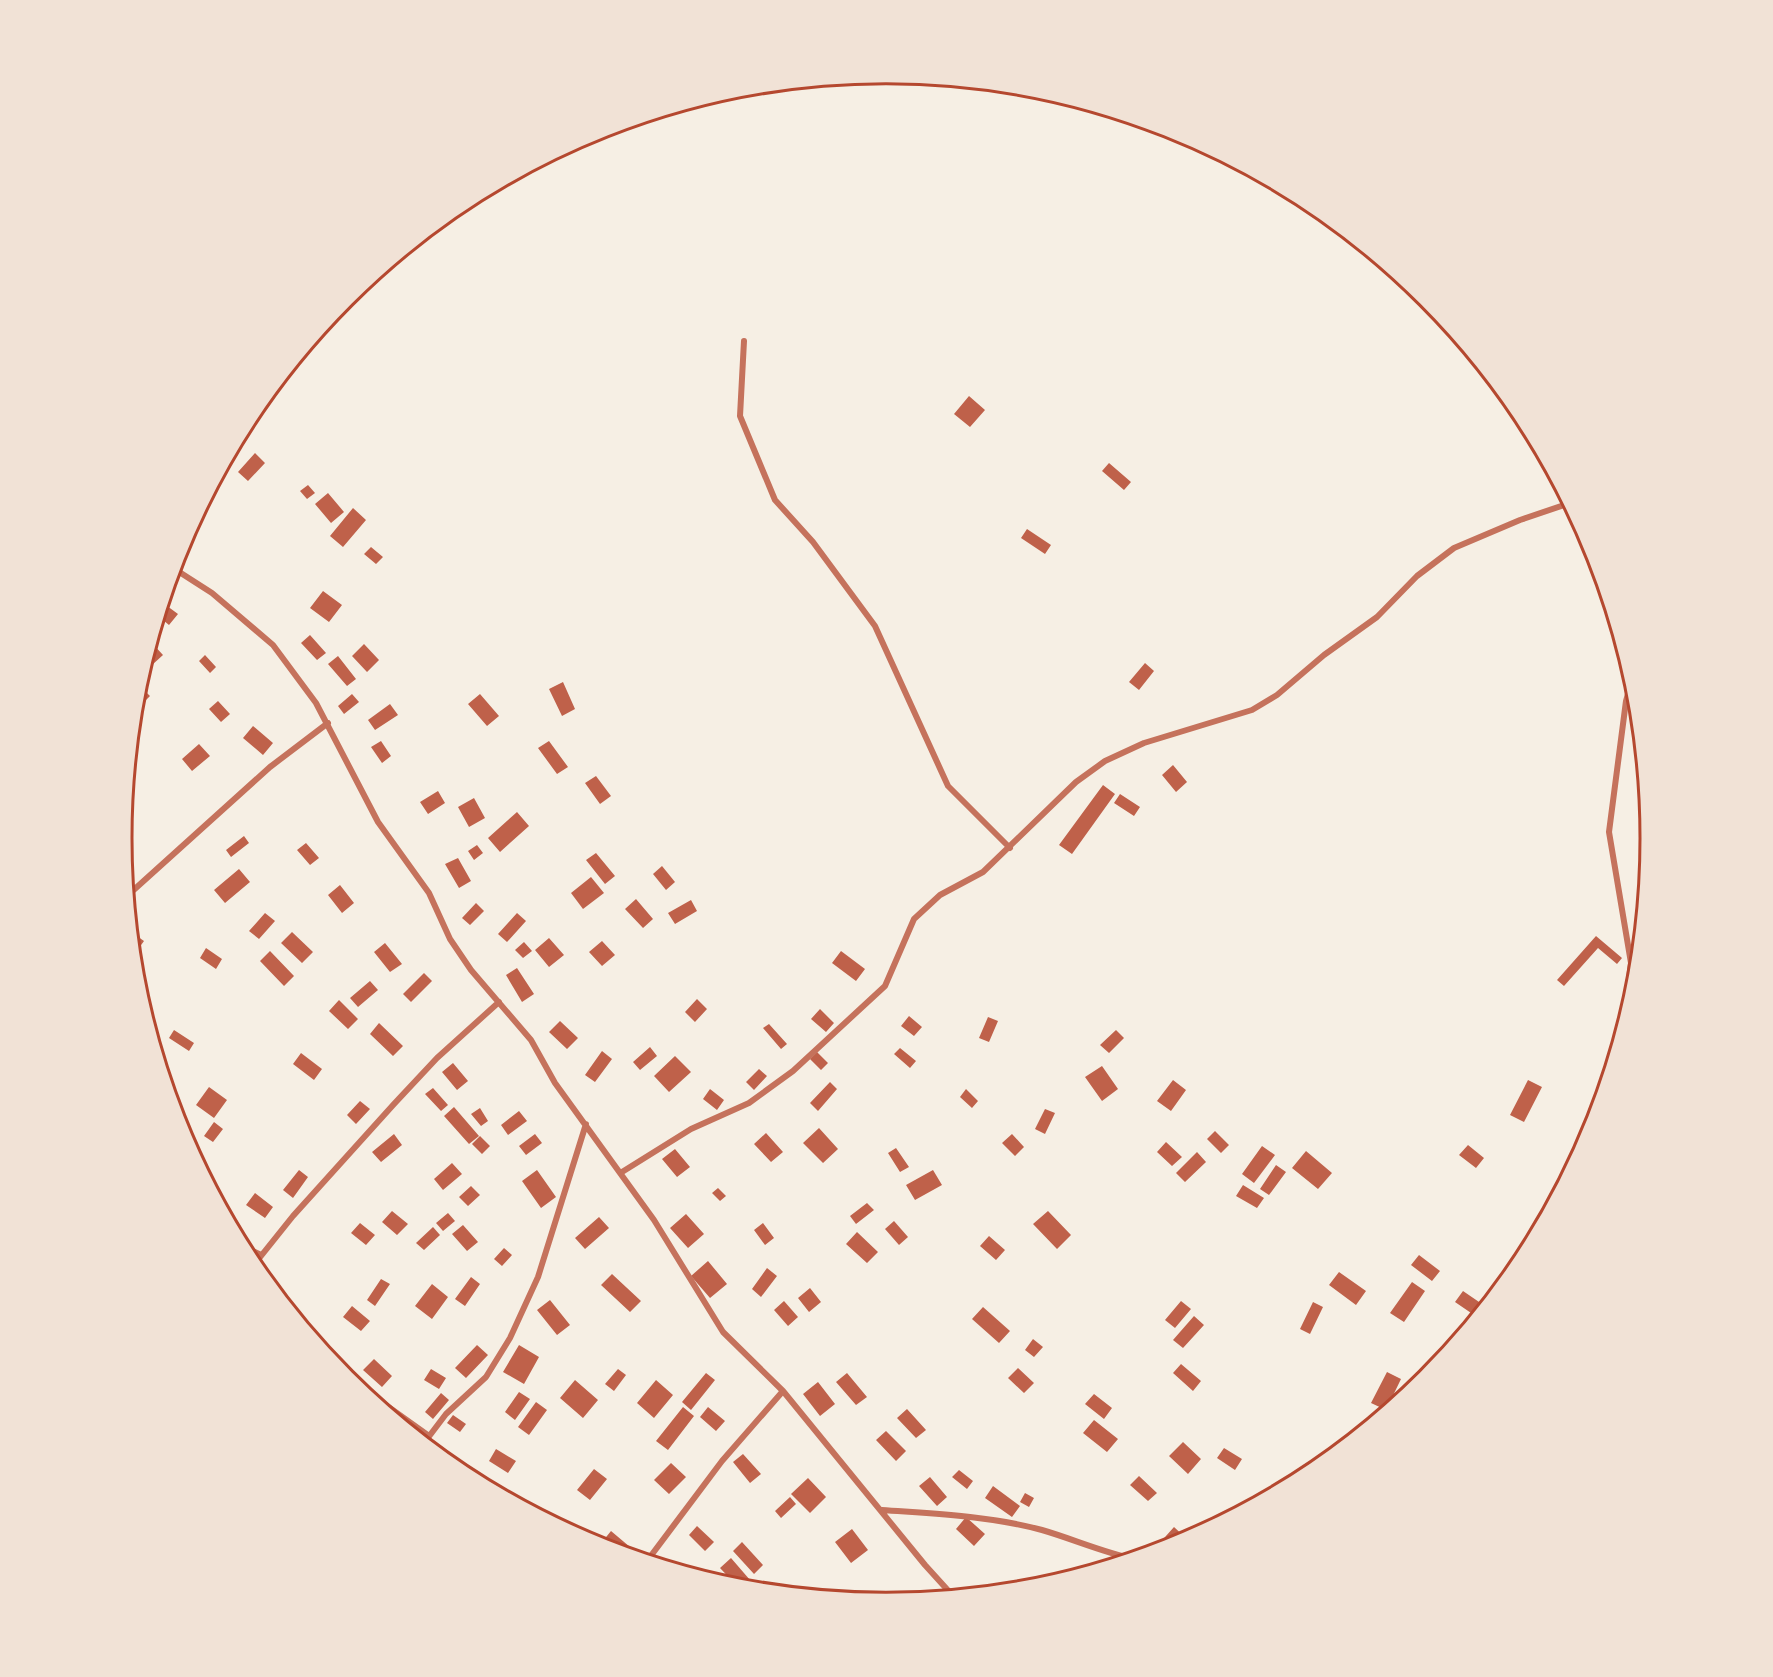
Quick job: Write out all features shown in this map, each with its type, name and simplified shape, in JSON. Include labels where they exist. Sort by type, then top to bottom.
[{"type":"street","points":[[744,341],[740,416],[775,500],[813,542],[875,626],[948,786],[1010,848]]},
{"type":"street","points":[[622,1172],[691,1130],[748,1103],[793,1071],[885,986],[914,919],[940,895],[983,872],[1076,782],[1105,761],[1144,743],[1252,711],[1277,695],[1324,654],[1377,617],[1417,576],[1454,548],[1520,520],[1563,505]]},
{"type":"street","points":[[181,573],[212,593],[273,645],[328,723],[378,822],[429,893],[450,939],[471,970],[531,1040],[555,1083],[622,1172],[723,1332],[783,1391],[948,1590]]},
{"type":"street","points":[[1628,695],[1609,832],[1630,963],[1628,979]]},
{"type":"street","points":[[134,890],[270,767],[328,723]]},
{"type":"street","points":[[256,1253],[261,1256],[293,1216],[437,1058],[499,1002]]},
{"type":"street","points":[[388,1405],[429,1436],[447,1414],[486,1377],[510,1338],[538,1277],[586,1124]]},
{"type":"street","points":[[651,1555],[722,1461],[783,1391]]},
{"type":"street","points":[[882,1510],[971,1516],[1042,1530],[1120,1556]]},
{"type":"building","points":[[969,396],[985,410],[970,427],[954,414]]},
{"type":"building","points":[[255,453],[265,463],[248,481],[238,472]]},
{"type":"building","points":[[1109,463],[1131,482],[1124,490],[1102,471]]},
{"type":"building","points":[[308,485],[315,493],[307,499],[300,491]]},
{"type":"building","points":[[328,493],[344,512],[331,523],[315,504]]},
{"type":"building","points":[[353,508],[366,520],[343,547],[330,536]]},
{"type":"building","points":[[1027,529],[1051,545],[1045,554],[1021,538]]},
{"type":"building","points":[[371,547],[383,557],[376,564],[364,554]]},
{"type":"building","points":[[323,591],[342,605],[329,622],[310,608]]},
{"type":"building","points":[[169,607],[178,614],[169,625],[164,621]]},
{"type":"building","points":[[310,635],[326,653],[317,660],[301,643]]},
{"type":"building","points":[[364,644],[379,660],[367,672],[352,656]]},
{"type":"building","points":[[157,648],[163,655],[153,664]]},
{"type":"building","points":[[205,655],[216,667],[210,673],[199,661]]},
{"type":"building","points":[[338,656],[356,679],[347,686],[328,664]]},
{"type":"building","points":[[1145,663],[1154,671],[1139,690],[1129,682]]},
{"type":"building","points":[[563,682],[575,709],[562,716],[549,689]]},
{"type":"building","points":[[146,692],[150,696],[144,702]]},
{"type":"building","points":[[352,694],[359,702],[344,714],[338,706]]},
{"type":"building","points":[[480,694],[499,716],[487,726],[468,704]]},
{"type":"building","points":[[218,701],[230,714],[221,722],[209,709]]},
{"type":"building","points":[[390,704],[398,715],[375,730],[368,720]]},
{"type":"building","points":[[253,726],[273,743],[263,755],[243,738]]},
{"type":"building","points":[[381,741],[391,756],[382,763],[371,747]]},
{"type":"building","points":[[549,741],[568,767],[557,774],[538,748]]},
{"type":"building","points":[[199,744],[210,756],[192,771],[182,759]]},
{"type":"building","points":[[1173,765],[1187,782],[1176,792],[1162,775]]},
{"type":"building","points":[[596,776],[611,796],[600,804],[585,783]]},
{"type":"building","points":[[1103,785],[1115,794],[1072,854],[1059,845]]},
{"type":"building","points":[[438,791],[445,803],[428,814],[420,802]]},
{"type":"building","points":[[1120,794],[1140,807],[1134,816],[1114,803]]},
{"type":"building","points":[[474,798],[485,818],[469,827],[458,807]]},
{"type":"building","points":[[517,812],[529,826],[500,852],[488,838]]},
{"type":"building","points":[[244,836],[249,843],[231,857],[226,850]]},
{"type":"building","points":[[306,843],[319,858],[310,865],[297,850]]},
{"type":"building","points":[[477,845],[483,853],[474,860],[468,851]]},
{"type":"building","points":[[596,853],[615,876],[605,884],[586,860]]},
{"type":"building","points":[[458,858],[471,881],[459,888],[445,864]]},
{"type":"building","points":[[662,866],[675,882],[666,890],[653,874]]},
{"type":"building","points":[[239,869],[250,882],[225,903],[214,890]]},
{"type":"building","points":[[591,877],[604,893],[583,909],[571,893]]},
{"type":"building","points":[[340,885],[354,903],[342,913],[328,895]]},
{"type":"building","points":[[636,899],[653,919],[643,928],[625,909]]},
{"type":"building","points":[[691,900],[697,911],[675,924],[668,913]]},
{"type":"building","points":[[476,903],[484,911],[470,925],[462,918]]},
{"type":"building","points":[[265,913],[275,921],[259,939],[249,931]]},
{"type":"building","points":[[517,913],[526,921],[507,942],[498,934]]},
{"type":"building","points":[[292,932],[313,952],[302,963],[281,943]]},
{"type":"building","points":[[1596,936],[1622,958],[1617,964],[1598,948],[1564,986],[1557,980]]},
{"type":"building","points":[[138,937],[144,941],[140,947]]},
{"type":"building","points":[[549,938],[564,955],[549,967],[535,950]]},
{"type":"building","points":[[602,941],[615,955],[602,966],[589,952]]},
{"type":"building","points":[[524,942],[532,951],[523,958],[515,950]]},
{"type":"building","points":[[385,943],[402,964],[390,972],[374,952]]},
{"type":"building","points":[[206,948],[222,959],[216,969],[200,958]]},
{"type":"building","points":[[270,951],[294,976],[284,986],[260,961]]},
{"type":"building","points":[[841,951],[865,969],[856,981],[832,963]]},
{"type":"building","points":[[517,968],[534,994],[522,1002],[506,975]]},
{"type":"building","points":[[424,973],[432,981],[411,1002],[403,994]]},
{"type":"building","points":[[370,981],[378,990],[358,1007],[350,998]]},
{"type":"building","points":[[697,999],[707,1009],[695,1022],[685,1012]]},
{"type":"building","points":[[339,1000],[358,1019],[348,1029],[329,1011]]},
{"type":"building","points":[[820,1009],[834,1023],[826,1032],[811,1019]]},
{"type":"building","points":[[909,1016],[922,1027],[914,1036],[901,1026]]},
{"type":"building","points":[[988,1017],[998,1021],[989,1042],[979,1038]]},
{"type":"building","points":[[560,1021],[578,1038],[567,1049],[549,1032]]},
{"type":"building","points":[[379,1023],[403,1046],[393,1056],[370,1034]]},
{"type":"building","points":[[769,1024],[787,1044],[781,1049],[763,1028]]},
{"type":"building","points":[[174,1030],[194,1043],[189,1051],[169,1038]]},
{"type":"building","points":[[1116,1030],[1124,1038],[1109,1053],[1100,1045]]},
{"type":"building","points":[[650,1047],[657,1056],[640,1070],[633,1062]]},
{"type":"building","points":[[900,1048],[916,1061],[910,1068],[894,1054]]},
{"type":"building","points":[[602,1051],[612,1059],[595,1082],[585,1075]]},
{"type":"building","points":[[817,1052],[828,1063],[821,1070],[810,1059]]},
{"type":"building","points":[[301,1053],[322,1069],[314,1080],[293,1064]]},
{"type":"building","points":[[675,1056],[691,1072],[669,1092],[654,1076]]},
{"type":"building","points":[[453,1063],[468,1081],[457,1090],[442,1072]]},
{"type":"building","points":[[1102,1066],[1118,1089],[1102,1101],[1085,1077]]},
{"type":"building","points":[[759,1069],[767,1076],[754,1090],[746,1082]]},
{"type":"building","points":[[1173,1080],[1186,1090],[1171,1111],[1157,1101]]},
{"type":"building","points":[[1528,1080],[1542,1087],[1524,1122],[1510,1115]]},
{"type":"building","points":[[830,1082],[837,1089],[818,1111],[810,1103]]},
{"type":"building","points":[[209,1087],[227,1100],[214,1118],[196,1105]]},
{"type":"building","points":[[433,1088],[448,1105],[441,1111],[425,1094]]},
{"type":"building","points":[[710,1089],[724,1100],[717,1110],[703,1099]]},
{"type":"building","points":[[966,1089],[978,1101],[972,1108],[960,1097]]},
{"type":"building","points":[[360,1101],[370,1109],[356,1124],[347,1115]]},
{"type":"building","points":[[454,1107],[479,1136],[469,1144],[444,1116]]},
{"type":"building","points":[[480,1108],[488,1121],[481,1126],[471,1114]]},
{"type":"building","points":[[1045,1109],[1055,1113],[1045,1134],[1035,1129]]},
{"type":"building","points":[[519,1111],[527,1121],[508,1135],[501,1125]]},
{"type":"building","points":[[214,1122],[223,1129],[213,1142],[204,1136]]},
{"type":"building","points":[[819,1128],[838,1149],[823,1163],[803,1143]]},
{"type":"building","points":[[1215,1131],[1229,1145],[1221,1153],[1207,1139]]},
{"type":"building","points":[[766,1133],[783,1152],[771,1162],[754,1144]]},
{"type":"building","points":[[394,1134],[402,1145],[381,1162],[372,1152]]},
{"type":"building","points":[[535,1134],[542,1143],[526,1155],[519,1146]]},
{"type":"building","points":[[1012,1134],[1024,1147],[1015,1156],[1002,1143]]},
{"type":"building","points":[[480,1136],[490,1146],[482,1154],[472,1144]]},
{"type":"building","points":[[1166,1142],[1182,1157],[1172,1166],[1157,1152]]},
{"type":"building","points":[[1468,1145],[1484,1158],[1476,1168],[1459,1155]]},
{"type":"building","points":[[1262,1146],[1275,1155],[1254,1183],[1242,1174]]},
{"type":"building","points":[[896,1148],[909,1167],[900,1172],[888,1153]]},
{"type":"building","points":[[675,1149],[690,1167],[677,1177],[662,1159]]},
{"type":"building","points":[[1306,1151],[1332,1173],[1318,1189],[1292,1168]]},
{"type":"building","points":[[1197,1152],[1206,1162],[1185,1182],[1176,1173]]},
{"type":"building","points":[[452,1163],[462,1174],[443,1190],[434,1179]]},
{"type":"building","points":[[1276,1165],[1286,1172],[1269,1195],[1260,1189]]},
{"type":"building","points":[[299,1170],[308,1177],[293,1198],[283,1190]]},
{"type":"building","points":[[537,1170],[556,1197],[541,1208],[522,1181]]},
{"type":"building","points":[[933,1170],[942,1185],[915,1200],[906,1185]]},
{"type":"building","points":[[1243,1185],[1264,1198],[1257,1208],[1236,1196]]},
{"type":"building","points":[[471,1186],[480,1195],[468,1206],[459,1197]]},
{"type":"building","points":[[718,1188],[726,1196],[720,1201],[712,1193]]},
{"type":"building","points":[[255,1193],[273,1207],[265,1218],[246,1205]]},
{"type":"building","points":[[867,1203],[874,1210],[856,1224],[850,1216]]},
{"type":"building","points":[[392,1211],[408,1224],[397,1235],[382,1222]]},
{"type":"building","points":[[1048,1211],[1071,1235],[1057,1249],[1033,1224]]},
{"type":"building","points":[[448,1213],[455,1221],[443,1231],[436,1223]]},
{"type":"building","points":[[686,1214],[704,1234],[688,1248],[670,1228]]},
{"type":"building","points":[[599,1217],[609,1228],[585,1249],[575,1238]]},
{"type":"building","points":[[894,1221],[908,1237],[899,1245],[885,1229]]},
{"type":"building","points":[[360,1223],[375,1235],[366,1245],[351,1233]]},
{"type":"building","points":[[763,1223],[774,1238],[765,1245],[754,1230]]},
{"type":"building","points":[[463,1225],[478,1242],[467,1251],[452,1234]]},
{"type":"building","points":[[433,1227],[440,1235],[424,1250],[416,1243]]},
{"type":"building","points":[[857,1232],[878,1252],[867,1263],[846,1244]]},
{"type":"building","points":[[989,1236],[1005,1250],[996,1260],[980,1246]]},
{"type":"building","points":[[504,1248],[512,1255],[502,1266],[494,1259]]},
{"type":"building","points":[[1419,1255],[1440,1271],[1432,1281],[1411,1265]]},
{"type":"building","points":[[708,1261],[727,1284],[710,1298],[691,1276]]},
{"type":"building","points":[[767,1268],[777,1276],[761,1297],[752,1289]]},
{"type":"building","points":[[1339,1272],[1366,1291],[1356,1305],[1329,1285]]},
{"type":"building","points":[[612,1274],[641,1301],[630,1312],[601,1285]]},
{"type":"building","points":[[471,1277],[480,1284],[465,1306],[455,1299]]},
{"type":"building","points":[[381,1279],[390,1284],[375,1306],[367,1300]]},
{"type":"building","points":[[1412,1282],[1425,1291],[1404,1322],[1390,1313]]},
{"type":"building","points":[[432,1284],[448,1297],[432,1319],[415,1306]]},
{"type":"building","points":[[810,1288],[821,1302],[809,1312],[798,1298]]},
{"type":"building","points":[[1463,1291],[1481,1303],[1472,1314],[1455,1302]]},
{"type":"building","points":[[550,1300],[570,1325],[557,1335],[537,1310]]},
{"type":"building","points":[[784,1301],[798,1317],[788,1326],[774,1310]]},
{"type":"building","points":[[1181,1301],[1191,1309],[1175,1328],[1165,1320]]},
{"type":"building","points":[[1313,1302],[1323,1307],[1310,1334],[1300,1329]]},
{"type":"building","points":[[352,1306],[370,1321],[361,1331],[343,1317]]},
{"type":"building","points":[[983,1307],[1010,1331],[999,1343],[972,1319]]},
{"type":"building","points":[[1194,1316],[1204,1325],[1183,1348],[1173,1340]]},
{"type":"building","points":[[1033,1339],[1043,1347],[1034,1357],[1025,1350]]},
{"type":"building","points":[[477,1345],[488,1355],[466,1378],[455,1368]]},
{"type":"building","points":[[519,1345],[539,1357],[524,1384],[503,1372]]},
{"type":"building","points":[[374,1359],[392,1376],[382,1387],[363,1370]]},
{"type":"building","points":[[1181,1364],[1201,1381],[1193,1391],[1173,1373]]},
{"type":"building","points":[[1018,1368],[1034,1383],[1024,1393],[1008,1378]]},
{"type":"building","points":[[431,1369],[446,1378],[439,1389],[424,1380]]},
{"type":"building","points":[[618,1369],[626,1375],[614,1391],[605,1384]]},
{"type":"building","points":[[1387,1372],[1401,1379],[1391,1399],[1382,1408],[1371,1403]]},
{"type":"building","points":[[706,1373],[715,1380],[691,1410],[682,1402]]},
{"type":"building","points":[[847,1373],[867,1397],[856,1405],[836,1382]]},
{"type":"building","points":[[575,1380],[598,1400],[583,1418],[560,1398]]},
{"type":"building","points":[[656,1380],[673,1395],[654,1418],[637,1403]]},
{"type":"building","points":[[818,1382],[835,1404],[820,1416],[803,1394]]},
{"type":"building","points":[[519,1392],[530,1399],[515,1420],[505,1412]]},
{"type":"building","points":[[441,1393],[449,1400],[433,1419],[425,1412]]},
{"type":"building","points":[[1094,1394],[1112,1408],[1104,1419],[1085,1404]]},
{"type":"building","points":[[536,1402],[547,1410],[529,1435],[518,1427]]},
{"type":"building","points":[[683,1407],[694,1416],[668,1450],[656,1441]]},
{"type":"building","points":[[708,1407],[725,1421],[716,1431],[700,1417]]},
{"type":"building","points":[[907,1409],[926,1430],[916,1438],[897,1418]]},
{"type":"building","points":[[453,1415],[466,1424],[460,1432],[447,1423]]},
{"type":"building","points":[[1094,1420],[1118,1439],[1107,1452],[1083,1433]]},
{"type":"building","points":[[886,1431],[906,1451],[896,1461],[876,1440]]},
{"type":"building","points":[[1183,1442],[1201,1459],[1188,1474],[1169,1456]]},
{"type":"building","points":[[1224,1448],[1242,1459],[1235,1470],[1217,1458]]},
{"type":"building","points":[[496,1449],[516,1461],[508,1473],[489,1461]]},
{"type":"building","points":[[743,1454],[761,1474],[750,1483],[733,1462]]},
{"type":"building","points":[[671,1463],[686,1477],[669,1494],[654,1480]]},
{"type":"building","points":[[594,1469],[607,1479],[590,1500],[577,1490]]},
{"type":"building","points":[[959,1470],[973,1481],[967,1489],[952,1477]]},
{"type":"building","points":[[1139,1476],[1157,1493],[1148,1501],[1130,1485]]},
{"type":"building","points":[[930,1477],[947,1497],[937,1506],[919,1486]]},
{"type":"building","points":[[808,1478],[826,1497],[810,1513],[791,1494]]},
{"type":"building","points":[[993,1486],[1020,1506],[1012,1517],[985,1498]]},
{"type":"building","points":[[1025,1493],[1034,1498],[1029,1507],[1020,1502]]},
{"type":"building","points":[[790,1497],[796,1504],[781,1518],[775,1511]]},
{"type":"building","points":[[966,1517],[985,1534],[974,1546],[956,1529]]},
{"type":"building","points":[[697,1526],[714,1542],[705,1551],[689,1535]]},
{"type":"building","points":[[1174,1527],[1181,1533],[1175,1536],[1161,1541]]},
{"type":"building","points":[[852,1529],[868,1550],[851,1563],[835,1542]]},
{"type":"building","points":[[611,1531],[630,1547],[629,1548],[605,1539]]},
{"type":"building","points":[[742,1542],[763,1565],[754,1574],[733,1551]]},
{"type":"building","points":[[731,1558],[750,1580],[728,1576],[720,1568]]}]
